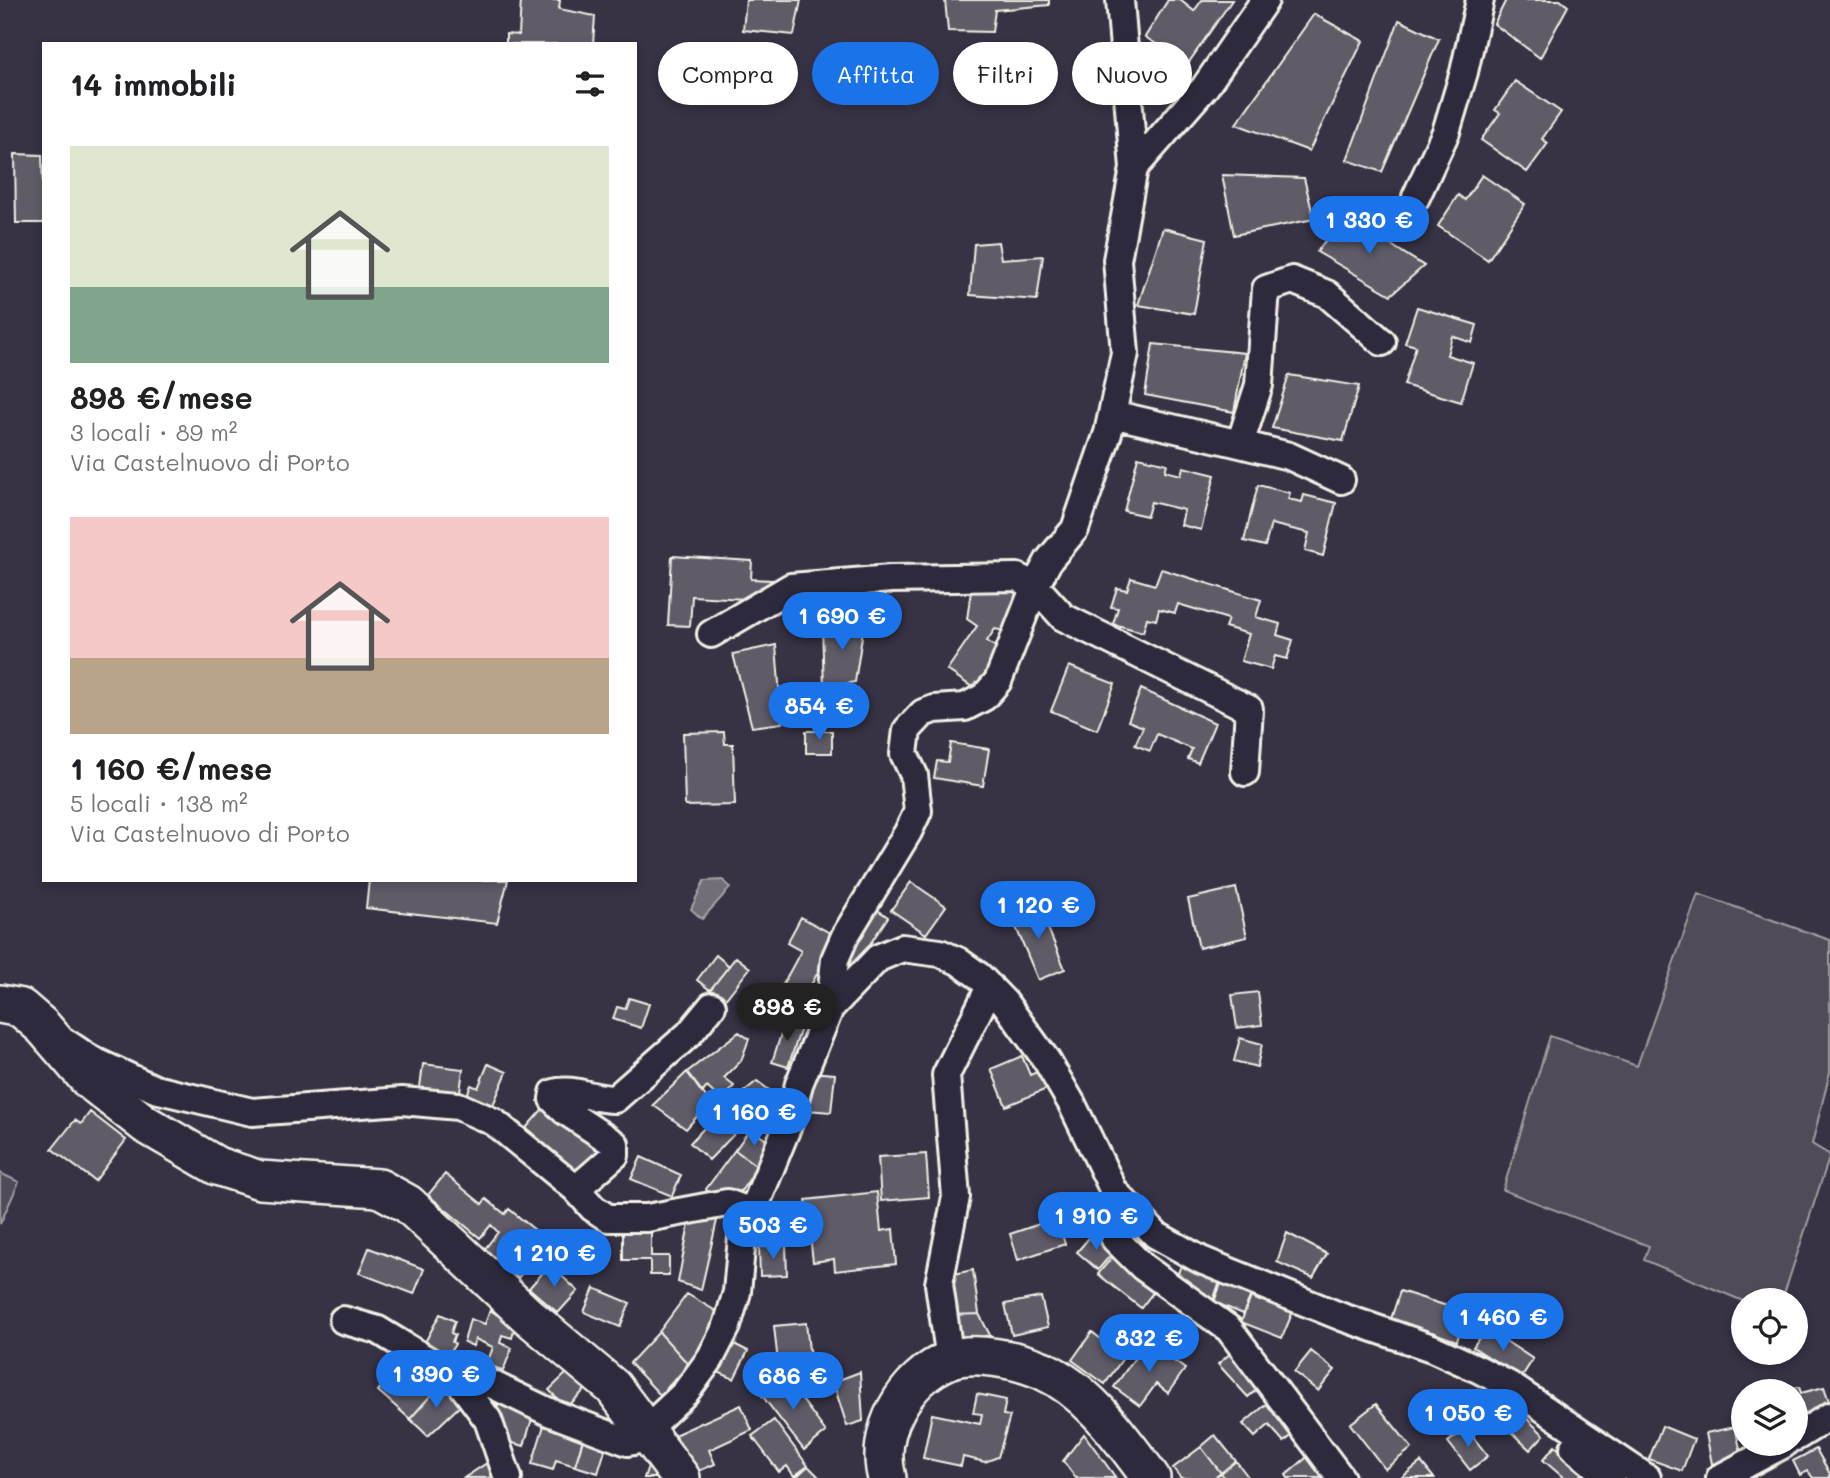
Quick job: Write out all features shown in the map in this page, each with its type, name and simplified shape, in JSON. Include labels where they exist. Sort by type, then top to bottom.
[{"type":"street","points":[[343,1320],[377,1330],[416,1356],[489,1383],[549,1412],[628,1442],[635,1441],[685,1393],[710,1359],[727,1326],[737,1292],[742,1238],[790,1121],[799,1084],[830,1008],[835,960],[845,936],[918,811],[914,775],[904,754],[907,730],[923,713],[934,709],[965,707],[984,696],[998,681],[1035,586],[1049,560],[1075,529],[1094,480],[1125,353],[1117,260],[1134,168],[1120,0]]},
{"type":"street","points":[[1134,168],[1205,87],[1265,0]]},
{"type":"street","points":[[1416,197],[1446,132],[1464,72],[1480,0]]},
{"type":"street","points":[[1240,444],[1259,385],[1266,289],[1293,280],[1327,295],[1382,342]]},
{"type":"street","points":[[1112,414],[1289,456],[1340,480]]},
{"type":"street","points":[[711,634],[792,587],[891,579],[992,575],[1017,577],[1035,586],[1063,617],[1249,709],[1245,772]]},
{"type":"street","points":[[830,1008],[878,958],[902,948],[920,949],[949,957],[990,987],[1047,1061],[1099,1155],[1114,1192],[1156,1235],[1202,1260],[1342,1317],[1432,1348],[1509,1385],[1647,1478]]},
{"type":"street","points":[[950,1360],[939,1284],[956,1197],[946,1075],[990,987]]},
{"type":"street","points":[[0,1004],[20,1008],[92,1060],[155,1089],[252,1112],[402,1101],[458,1106],[494,1122],[608,1218],[647,1218],[727,1203],[751,1212]]},
{"type":"street","points":[[576,1189],[608,1164],[615,1155],[615,1144],[565,1111],[553,1099],[554,1093],[560,1091],[600,1100],[615,1099],[689,1034],[712,1006]]},
{"type":"street","points":[[43,1027],[88,1079],[145,1124],[216,1166],[260,1180],[379,1188],[408,1204],[528,1316],[612,1387],[681,1478]]},
{"type":"street","points":[[1114,1192],[1108,1221],[1115,1239],[1143,1268],[1230,1329],[1341,1478]]},
{"type":"street","points":[[887,1478],[886,1442],[892,1416],[905,1395],[924,1375],[950,1360],[989,1357],[1019,1362],[1044,1371],[1069,1386],[1100,1413],[1151,1478]]},
{"type":"street","points":[[451,1370],[488,1420],[508,1478]]},
{"type":"street","points":[[1509,1385],[1503,1388],[1610,1478]]},
{"type":"street","points":[[1808,1430],[1830,1416]]},
{"type":"street","points":[[1720,1478],[1761,1456]]},
{"type":"shaded area","points":[[723,880],[730,888],[702,919],[691,909],[704,881]]},
{"type":"shaded area","points":[[1698,894],[1830,940],[1830,1072],[1812,1144],[1830,1155],[1786,1288],[1731,1288],[1731,1296],[1644,1260],[1649,1246],[1503,1190],[1550,1036],[1637,1066]]},
{"type":"shaded area","points":[[0,1173],[19,1182],[0,1224]]},
{"type":"building","points":[[521,0],[560,0],[559,9],[595,16],[593,42],[506,42],[506,34],[519,35]]},
{"type":"building","points":[[746,0],[801,0],[794,35],[743,30]]},
{"type":"building","points":[[945,0],[1049,0],[1049,5],[995,10],[992,32],[948,31]]},
{"type":"building","points":[[1168,0],[1180,0],[1194,11],[1202,0],[1232,0],[1192,58],[1192,42],[1153,42],[1145,37]]},
{"type":"building","points":[[1506,0],[1560,0],[1568,6],[1540,58],[1494,24]]},
{"type":"building","points":[[1314,14],[1363,41],[1309,151],[1236,124]]},
{"type":"building","points":[[1399,20],[1439,39],[1382,172],[1347,160]]},
{"type":"building","points":[[1515,81],[1561,112],[1542,139],[1548,143],[1527,172],[1481,140],[1500,113],[1495,110]]},
{"type":"building","points":[[15,154],[42,155],[42,223],[16,223]]},
{"type":"building","points":[[1222,175],[1304,178],[1314,219],[1234,235]]},
{"type":"building","points":[[1482,175],[1525,204],[1488,260],[1438,226],[1458,195],[1465,200]]},
{"type":"building","points":[[1344,215],[1424,266],[1391,295],[1317,252]]},
{"type":"building","points":[[1163,228],[1207,239],[1194,314],[1138,305]]},
{"type":"building","points":[[998,242],[1001,259],[1043,256],[1037,300],[970,295],[974,244]]},
{"type":"building","points":[[1417,307],[1477,325],[1472,343],[1452,336],[1447,355],[1473,363],[1461,402],[1404,385],[1416,346],[1405,343]]},
{"type":"building","points":[[1153,344],[1245,353],[1234,412],[1145,395]]},
{"type":"building","points":[[1289,375],[1359,386],[1343,441],[1272,428]]},
{"type":"building","points":[[1138,457],[1167,464],[1165,471],[1181,475],[1183,467],[1215,475],[1201,530],[1181,525],[1184,510],[1151,502],[1147,516],[1124,511]]},
{"type":"building","points":[[1258,485],[1290,493],[1288,499],[1302,502],[1304,495],[1336,503],[1323,556],[1305,551],[1309,533],[1271,524],[1265,546],[1244,541]]},
{"type":"building","points":[[672,556],[752,561],[751,579],[773,580],[772,590],[745,599],[692,596],[690,626],[668,625]]},
{"type":"building","points":[[1161,569],[1261,600],[1256,617],[1280,624],[1277,635],[1293,640],[1287,659],[1275,656],[1271,669],[1241,661],[1249,634],[1225,627],[1228,619],[1178,604],[1175,613],[1159,609],[1156,620],[1147,618],[1143,632],[1113,624],[1118,608],[1111,607],[1117,588],[1127,590],[1131,578],[1155,585]]},
{"type":"building","points":[[972,584],[1016,591],[1010,632],[995,629],[987,641],[1001,651],[975,689],[947,670],[977,626],[967,619]]},
{"type":"building","points":[[865,617],[855,682],[824,688],[822,626]]},
{"type":"building","points":[[776,645],[782,723],[752,727],[733,654]]},
{"type":"building","points":[[1069,666],[1115,684],[1097,730],[1051,711]]},
{"type":"building","points":[[1141,689],[1215,723],[1198,763],[1188,759],[1192,749],[1157,734],[1150,751],[1135,745],[1143,727],[1128,721]]},
{"type":"building","points":[[806,731],[832,731],[832,753],[806,753]]},
{"type":"building","points":[[724,732],[725,744],[733,744],[735,805],[685,806],[683,733]]},
{"type":"building","points":[[951,743],[989,749],[983,786],[934,778],[937,761],[948,762]]},
{"type":"building","points":[[369,882],[507,882],[497,923],[366,908]]},
{"type":"building","points":[[911,882],[946,906],[926,934],[891,910]]},
{"type":"building","points":[[1236,888],[1247,937],[1199,948],[1188,899]]},
{"type":"building","points":[[1037,902],[1065,969],[1038,980],[1010,913]]},
{"type":"building","points":[[870,905],[888,917],[850,974],[838,965]]},
{"type":"building","points":[[801,917],[837,937],[797,1011],[775,999],[801,951],[787,943]]},
{"type":"building","points":[[716,955],[729,966],[710,990],[697,980]]},
{"type":"building","points":[[736,957],[750,968],[724,1001],[710,990]]},
{"type":"building","points":[[1258,992],[1262,1025],[1237,1028],[1232,995]]},
{"type":"building","points":[[629,998],[649,1004],[641,1028],[613,1019],[617,1007],[625,1009]]},
{"type":"building","points":[[786,1019],[802,1025],[788,1067],[772,1062]]},
{"type":"building","points":[[739,1032],[749,1039],[741,1061],[724,1078],[734,1086],[721,1100],[707,1087],[702,1093],[687,1072]]},
{"type":"building","points":[[1240,1038],[1262,1044],[1257,1067],[1234,1061]]},
{"type":"building","points":[[1022,1056],[1030,1075],[1047,1068],[1054,1086],[1006,1106],[991,1069]]},
{"type":"building","points":[[423,1064],[463,1069],[459,1100],[419,1095]]},
{"type":"building","points":[[488,1064],[507,1072],[493,1105],[467,1095],[471,1085],[478,1088]]},
{"type":"building","points":[[687,1072],[710,1102],[686,1129],[653,1105]]},
{"type":"building","points":[[809,1072],[835,1074],[831,1112],[806,1110]]},
{"type":"building","points":[[757,1081],[769,1090],[741,1127],[722,1109]]},
{"type":"building","points":[[546,1105],[612,1150],[586,1180],[526,1128]]},
{"type":"building","points":[[722,1109],[741,1127],[709,1160],[690,1143]]},
{"type":"building","points":[[90,1112],[126,1140],[95,1181],[52,1149],[75,1120],[81,1124]]},
{"type":"building","points":[[750,1129],[774,1145],[758,1167],[735,1150]]},
{"type":"building","points":[[735,1150],[758,1167],[741,1191],[710,1196],[706,1189]]},
{"type":"building","points":[[926,1154],[929,1197],[881,1201],[878,1157]]},
{"type":"building","points":[[641,1157],[681,1175],[672,1196],[631,1179]]},
{"type":"building","points":[[445,1174],[482,1204],[486,1199],[505,1214],[509,1209],[536,1231],[525,1244],[538,1254],[518,1278],[484,1250],[498,1232],[491,1225],[480,1238],[428,1195]]},
{"type":"building","points":[[877,1192],[881,1231],[893,1229],[896,1264],[835,1271],[834,1259],[813,1262],[806,1200]]},
{"type":"building","points":[[718,1216],[701,1290],[678,1282],[689,1224]]},
{"type":"building","points":[[1057,1218],[1065,1244],[1018,1260],[1010,1234]]},
{"type":"building","points":[[623,1230],[651,1230],[651,1256],[669,1256],[669,1275],[650,1275],[650,1260],[623,1260]]},
{"type":"building","points":[[1093,1233],[1114,1251],[1098,1270],[1077,1252]]},
{"type":"building","points":[[1287,1233],[1327,1254],[1313,1278],[1277,1262]]},
{"type":"building","points":[[786,1245],[787,1275],[760,1276],[759,1247]]},
{"type":"building","points":[[369,1248],[424,1269],[414,1294],[359,1273]]},
{"type":"building","points":[[1118,1250],[1161,1282],[1141,1308],[1098,1274]]},
{"type":"building","points":[[1182,1262],[1222,1275],[1213,1301],[1173,1288]]},
{"type":"building","points":[[550,1265],[578,1291],[558,1313],[529,1288]]},
{"type":"building","points":[[973,1270],[979,1314],[953,1315],[949,1275]]},
{"type":"building","points":[[1224,1276],[1254,1288],[1243,1314],[1214,1302]]},
{"type":"building","points":[[594,1288],[630,1303],[620,1327],[584,1312]]},
{"type":"building","points":[[1263,1291],[1296,1304],[1282,1338],[1241,1322],[1251,1297],[1260,1301]]},
{"type":"building","points":[[1400,1291],[1466,1312],[1457,1341],[1391,1319]]},
{"type":"building","points":[[687,1294],[721,1314],[689,1365],[659,1332]]},
{"type":"building","points":[[1041,1297],[1048,1327],[1012,1335],[1005,1304]]},
{"type":"building","points":[[490,1310],[515,1327],[512,1338],[502,1335],[500,1343],[512,1348],[503,1371],[487,1364],[493,1347],[475,1339],[473,1346],[464,1342],[470,1319],[485,1324]]},
{"type":"building","points":[[440,1314],[455,1321],[451,1333],[455,1335],[452,1342],[455,1344],[447,1357],[423,1346]]},
{"type":"building","points":[[979,1314],[990,1335],[955,1342],[953,1315]]},
{"type":"building","points":[[806,1323],[810,1359],[778,1363],[774,1326]]},
{"type":"building","points":[[1486,1328],[1533,1359],[1521,1378],[1473,1347]]},
{"type":"building","points":[[1106,1331],[1130,1348],[1105,1384],[1072,1360],[1092,1332],[1101,1339]]},
{"type":"building","points":[[659,1332],[689,1365],[660,1395],[630,1363]]},
{"type":"building","points":[[1147,1341],[1185,1369],[1168,1393],[1156,1384],[1140,1406],[1114,1387]]},
{"type":"building","points":[[732,1343],[748,1351],[734,1379],[718,1372]]},
{"type":"building","points":[[1311,1351],[1335,1370],[1318,1391],[1294,1372]]},
{"type":"building","points":[[1232,1352],[1262,1385],[1248,1397],[1218,1364]]},
{"type":"building","points":[[404,1359],[441,1384],[410,1419],[378,1391]]},
{"type":"building","points":[[573,1367],[590,1385],[566,1408],[549,1390]]},
{"type":"building","points":[[860,1372],[863,1421],[847,1426],[833,1382]]},
{"type":"building","points":[[786,1374],[826,1432],[804,1450],[760,1393]]},
{"type":"building","points":[[441,1384],[463,1403],[428,1436],[410,1419]]},
{"type":"building","points":[[1824,1387],[1830,1404],[1808,1414],[1808,1391]]},
{"type":"building","points":[[977,1394],[1006,1400],[1003,1415],[1010,1416],[998,1457],[985,1462],[963,1457],[961,1466],[923,1458],[932,1414],[980,1424],[982,1414],[973,1413]]},
{"type":"building","points":[[1501,1394],[1544,1435],[1530,1450],[1487,1409]]},
{"type":"building","points":[[501,1400],[534,1412],[524,1446],[505,1441],[493,1414]]},
{"type":"building","points":[[1270,1401],[1296,1432],[1284,1442],[1269,1425],[1255,1437],[1243,1424]]},
{"type":"building","points":[[1376,1404],[1412,1448],[1385,1469],[1350,1424]]},
{"type":"building","points":[[741,1405],[752,1430],[709,1450],[715,1464],[685,1477],[661,1441]]},
{"type":"building","points":[[774,1420],[808,1466],[794,1476],[787,1466],[779,1472],[752,1436]]},
{"type":"building","points":[[545,1422],[584,1435],[575,1466],[556,1460],[553,1470],[532,1464]]},
{"type":"building","points":[[1662,1426],[1694,1439],[1682,1471],[1649,1459]]},
{"type":"building","points":[[1466,1428],[1488,1456],[1470,1470],[1448,1442]]},
{"type":"building","points":[[1731,1428],[1731,1456],[1742,1457],[1712,1464],[1706,1433]]},
{"type":"building","points":[[1084,1434],[1116,1478],[1076,1478],[1063,1461]]},
{"type":"building","points":[[1215,1435],[1236,1461],[1221,1473],[1201,1447]]},
{"type":"building","points":[[583,1440],[606,1447],[598,1473],[575,1466]]},
{"type":"building","points":[[1555,1446],[1584,1471],[1578,1478],[1564,1478],[1543,1460]]},
{"type":"building","points":[[1201,1447],[1221,1473],[1214,1478],[1181,1478],[1173,1468]]},
{"type":"building","points":[[1816,1449],[1830,1478],[1813,1478],[1808,1471],[1800,1475],[1793,1461],[1808,1456],[1808,1453]]},
{"type":"building","points":[[1312,1453],[1333,1478],[1288,1478],[1286,1475]]},
{"type":"building","points":[[1236,1461],[1249,1478],[1225,1478],[1221,1473]]},
{"type":"building","points":[[1421,1462],[1434,1478],[1401,1478]]},
{"type":"building","points":[[487,1463],[497,1478],[464,1478]]},
{"type":"building","points":[[808,1466],[820,1478],[795,1478]]},
{"type":"building","points":[[661,1467],[670,1478],[644,1478],[647,1469]]}]
